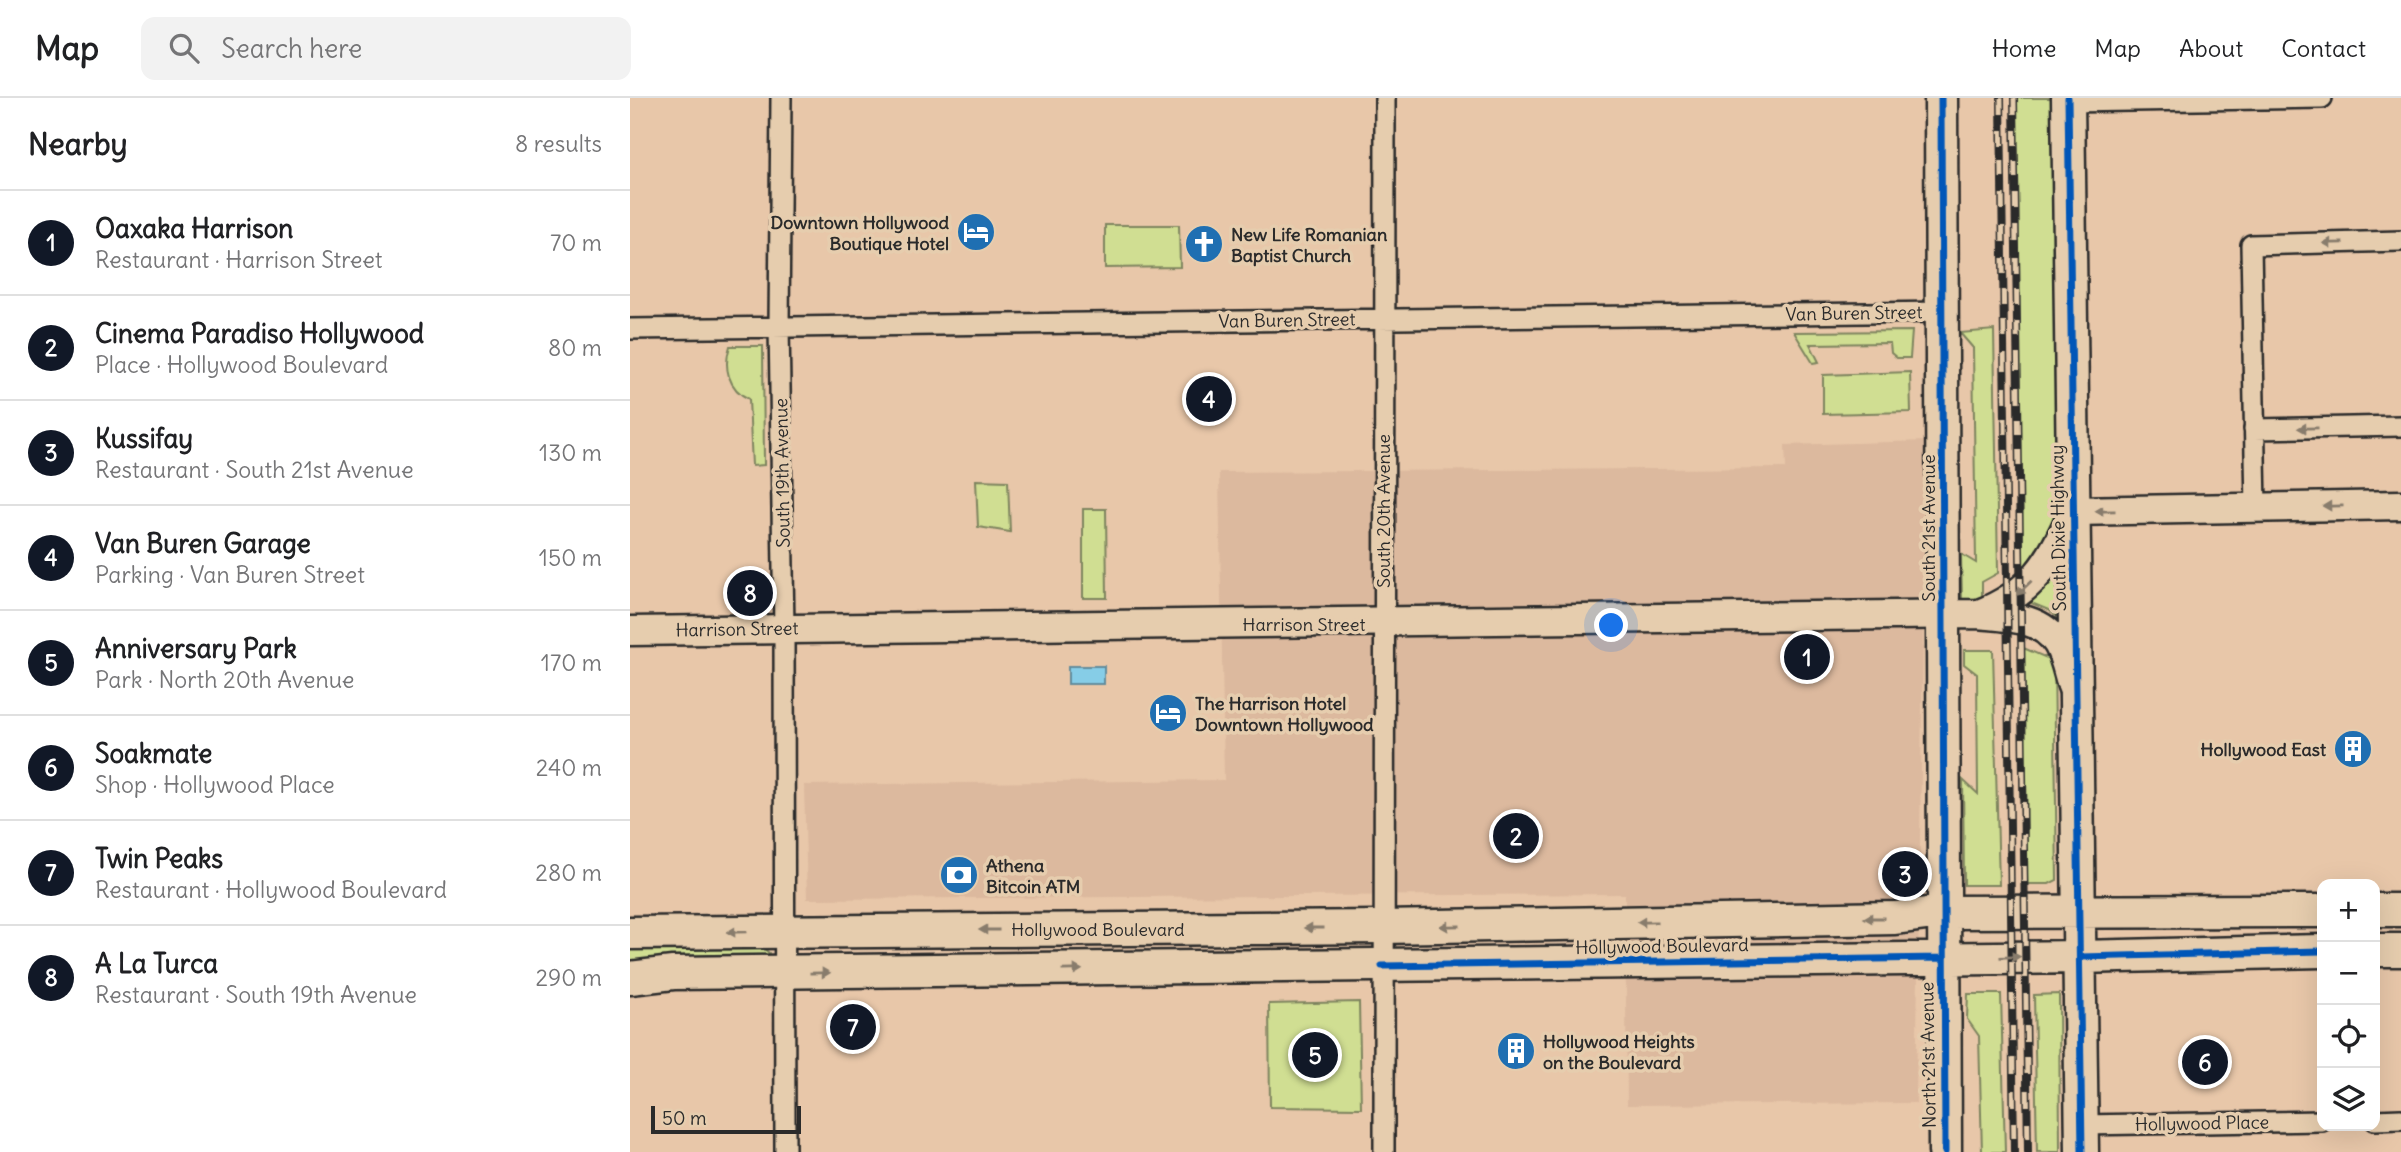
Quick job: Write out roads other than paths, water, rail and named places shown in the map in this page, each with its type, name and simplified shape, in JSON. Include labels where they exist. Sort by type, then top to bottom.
[{"type":"main road","name":"South 21st Avenue","points":[[1941,98],[1944,615],[1942,958]]},
{"type":"main road","name":"South Dixie Highway","points":[[2068,100],[2081,1139]]},
{"type":"main road","points":[[2073,511],[2401,505]]},
{"type":"main road","name":"Harrison Street","points":[[1978,614],[2008,603],[2040,572],[2058,548],[2073,511]]},
{"type":"main road","name":"Harrison Street","points":[[630,631],[1382,624],[1978,614],[2021,617],[2039,626],[2058,643],[2076,699]]},
{"type":"main road","points":[[2380,910],[2401,910]]},
{"type":"main road","points":[[2303,911],[2313,951]]},
{"type":"main road","name":"Hollywood Boulevard","points":[[630,933],[1382,928],[1895,918],[1942,912],[2079,919],[2303,911]]},
{"type":"main road","points":[[1942,958],[1974,928],[2079,919]]},
{"type":"main road","points":[[2380,950],[2401,950]]},
{"type":"main road","name":"Hollywood Boulevard","points":[[630,978],[673,973],[2080,957],[2313,951]]},
{"type":"main road","name":"North 21st Avenue","points":[[1942,958],[1945,1152]]},
{"type":"street","name":"South 19th Avenue","points":[[781,98],[779,326],[785,629],[785,1152]]},
{"type":"street","name":"South 20th Avenue","points":[[1384,1152],[1382,624],[1385,98]]},
{"type":"street","points":[[2068,100],[2322,98]]},
{"type":"street","points":[[2256,508],[2251,245],[2401,241]]},
{"type":"street","name":"Van Buren Street","points":[[630,329],[1943,312]]},
{"type":"street","points":[[2254,429],[2401,426]]},
{"type":"street","points":[[2380,1120],[2401,1119]]},
{"type":"street","name":"Hollywood Place","points":[[2081,1139],[2317,1121]]},
{"type":"water","points":[[1068,666],[1104,666],[1104,684],[1068,684]]},
{"type":"railway","points":[[2001,98],[2014,1152]]},
{"type":"railway","points":[[2014,98],[2028,1152]]},
{"type":"place","name":"Downtown Hollywood Boutique Hotel","points":[[976,232]]},
{"type":"place","name":"New Life Romanian Baptist Church","points":[[1204,244]]},
{"type":"place","name":"Van Buren Garage","points":[[1209,399]]},
{"type":"place","name":"A La Turca","points":[[750,593]]},
{"type":"place","name":"Oaxaka Harrison","points":[[1807,657]]},
{"type":"place","name":"The Harrison Hotel Downtown Hollywood","points":[[1168,713]]},
{"type":"place","name":"Hollywood East","points":[[2353,749]]},
{"type":"place","name":"Cinema Paradiso Hollywood","points":[[1516,836]]},
{"type":"place","name":"Kussifay","points":[[1905,874]]},
{"type":"place","name":"Athena Bitcoin ATM","points":[[959,875]]},
{"type":"place","name":"Twin Peaks","points":[[853,1027]]},
{"type":"place","name":"Hollywood Heights on the Boulevard","points":[[1516,1051]]},
{"type":"place","name":"Anniversary Park","points":[[1315,1055]]},
{"type":"place","name":"Soakmate","points":[[2205,1062]]}]
